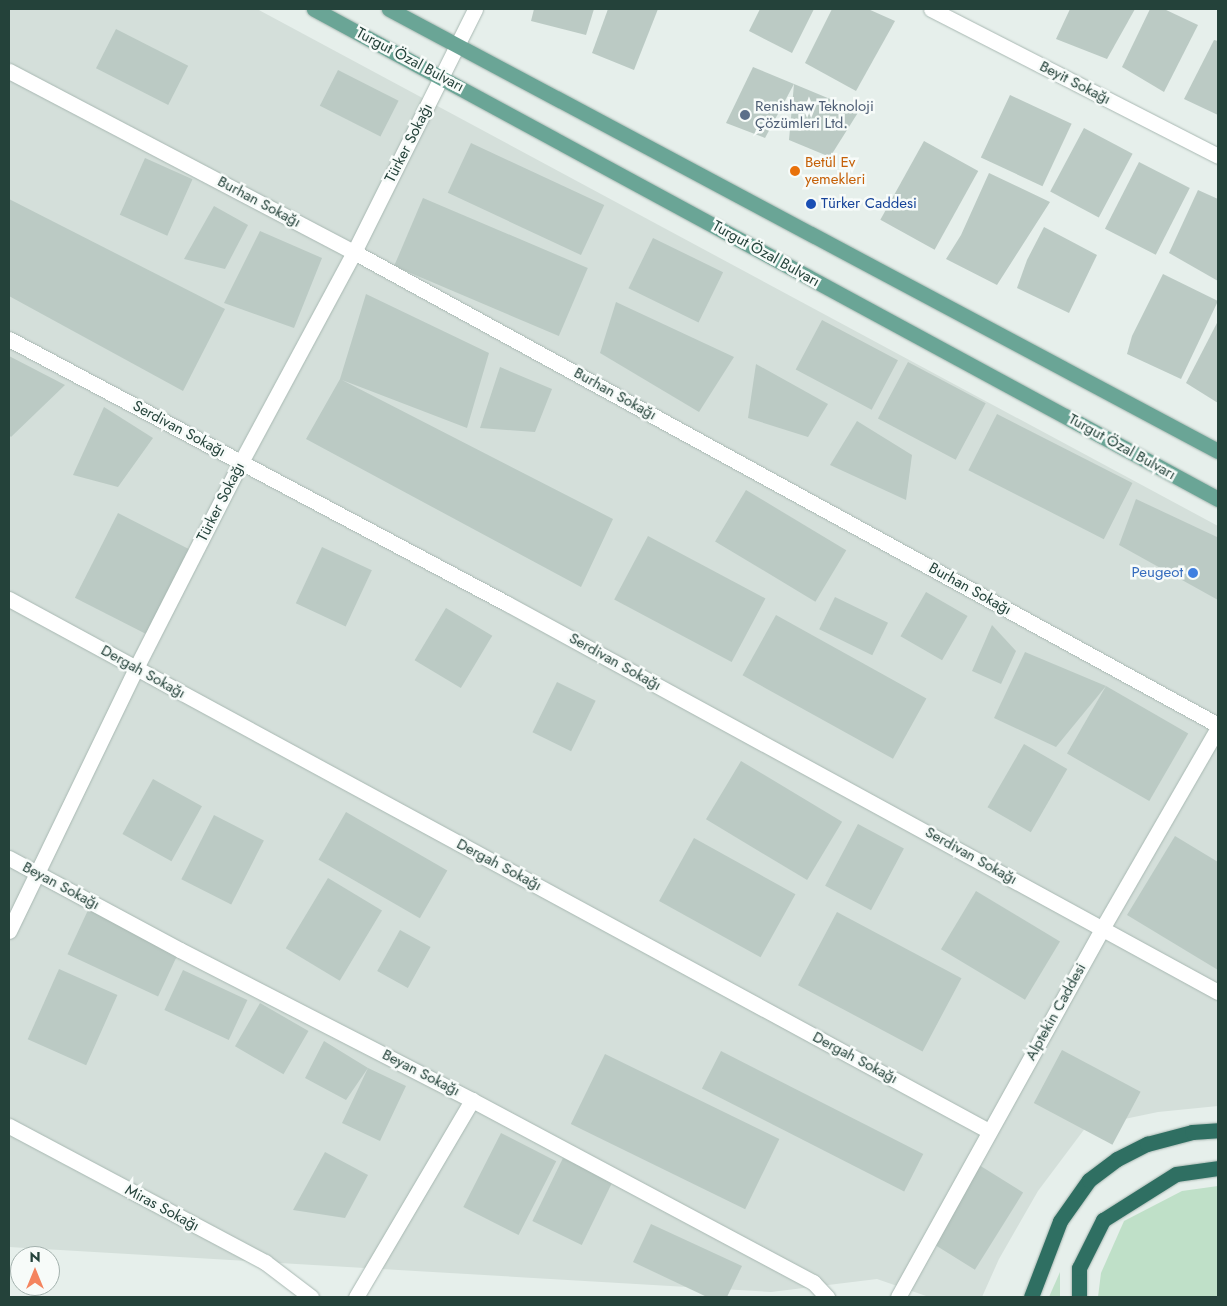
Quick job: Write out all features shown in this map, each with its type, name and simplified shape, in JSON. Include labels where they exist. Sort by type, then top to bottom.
[{"type":"highway","points":[[1031,1297],[1060,1222],[1089,1180],[1117,1159],[1147,1144],[1192,1132],[1218,1130]]},
{"type":"highway","points":[[1079,1297],[1079,1268],[1103,1220],[1176,1174],[1218,1168]]},
{"type":"main road","name":"Turgut Özal Bulvarı","points":[[314,9],[1218,499]]},
{"type":"main road","points":[[389,9],[1218,452]]},
{"type":"street","points":[[442,77],[475,9]]},
{"type":"street","name":"Beyit Sokağı","points":[[932,9],[1218,156]]},
{"type":"street","name":"Burhan Sokağı","points":[[9,71],[354,252],[1218,726]]},
{"type":"street","name":"Türker Sokağı","points":[[9,931],[136,668],[240,462],[354,252],[442,77]]},
{"type":"street","name":"Serdivan Sokağı","points":[[9,339],[506,603],[1218,992]]},
{"type":"street","name":"Dergah Sokağı","points":[[9,599],[989,1131]]},
{"type":"street","name":"Alptekin Caddesi","points":[[898,1297],[989,1131],[1218,726]]},
{"type":"street","name":"Beyan Sokağı","points":[[9,858],[180,950],[472,1100],[813,1282],[827,1297]]},
{"type":"street","points":[[356,1297],[472,1100]]},
{"type":"street","name":"Miras Sokağı","points":[[9,1126],[264,1262],[311,1297]]},
{"type":"shaded area","points":[[9,9],[257,9],[1218,526],[1218,1106],[1158,1112],[1086,1127],[1038,1191],[999,1259],[982,1297],[929,1297],[877,1279],[771,1292],[60,1250],[60,1246],[9,1247]]},
{"type":"green space","points":[[1218,1186],[1218,1297],[1098,1297],[1101,1273],[1124,1221],[1182,1191]]},
{"type":"green space","points":[[1060,1272],[1060,1297],[1049,1297]]},
{"type":"building","points":[[534,9],[594,9],[586,35],[531,21]]},
{"type":"building","points":[[608,9],[658,9],[634,70],[592,53]]},
{"type":"building","points":[[760,9],[814,9],[792,53],[749,31]]},
{"type":"building","points":[[832,9],[868,9],[895,21],[856,91],[805,63]]},
{"type":"building","points":[[1070,9],[1135,9],[1107,59],[1056,39]]},
{"type":"building","points":[[1150,9],[1164,9],[1198,25],[1164,92],[1122,67]]},
{"type":"building","points":[[116,29],[188,66],[168,105],[96,68]]},
{"type":"building","points":[[1214,40],[1218,41],[1218,115],[1184,99]]},
{"type":"building","points":[[753,67],[794,84],[765,138],[726,123]]},
{"type":"building","points":[[338,70],[399,101],[380,137],[320,106]]},
{"type":"building","points":[[794,84],[859,111],[830,157],[789,140]]},
{"type":"building","points":[[1010,95],[1072,124],[1042,186],[981,158]]},
{"type":"building","points":[[1084,128],[1133,154],[1099,217],[1050,192]]},
{"type":"building","points":[[924,141],[978,171],[935,250],[880,220]]},
{"type":"building","points":[[471,143],[604,205],[581,255],[448,193]]},
{"type":"building","points":[[145,158],[193,179],[167,236],[120,215]]},
{"type":"building","points":[[1139,162],[1190,188],[1156,255],[1105,229]]},
{"type":"building","points":[[989,173],[1050,202],[997,285],[946,259],[961,235]]},
{"type":"building","points":[[1198,190],[1218,199],[1218,281],[1169,253]]},
{"type":"building","points":[[423,198],[588,268],[559,336],[394,266]]},
{"type":"building","points":[[9,199],[225,309],[183,391],[9,296]]},
{"type":"building","points":[[214,206],[248,225],[225,269],[184,259]]},
{"type":"building","points":[[1044,227],[1097,255],[1069,313],[1017,288],[1027,260]]},
{"type":"building","points":[[260,231],[322,258],[294,328],[224,303]]},
{"type":"building","points":[[653,238],[723,272],[699,323],[628,288]]},
{"type":"building","points":[[1163,274],[1218,301],[1181,379],[1127,354],[1132,336]]},
{"type":"building","points":[[366,294],[489,353],[467,428],[342,380],[613,519],[581,587],[306,439],[340,379]]},
{"type":"building","points":[[616,302],[734,357],[699,412],[600,353]]},
{"type":"building","points":[[822,320],[898,360],[872,410],[796,369]]},
{"type":"building","points":[[1218,321],[1218,403],[1186,383]]},
{"type":"building","points":[[9,356],[65,385],[11,437],[9,435]]},
{"type":"building","points":[[908,362],[986,403],[956,460],[878,419]]},
{"type":"building","points":[[756,364],[828,404],[808,437],[748,418]]},
{"type":"building","points":[[500,367],[552,389],[535,432],[480,428]]},
{"type":"building","points":[[104,407],[153,438],[118,487],[73,475]]},
{"type":"building","points":[[997,414],[1132,483],[1104,539],[968,470]]},
{"type":"building","points":[[857,421],[912,455],[906,500],[830,465]]},
{"type":"building","points":[[746,490],[846,550],[815,602],[715,541]]},
{"type":"building","name":"Peugeot","points":[[1136,499],[1217,537],[1218,600],[1119,545]]},
{"type":"building","points":[[118,513],[190,550],[147,634],[75,598]]},
{"type":"building","points":[[648,536],[765,598],[732,662],[614,600]]},
{"type":"building","points":[[322,547],[372,570],[346,626],[296,603]]},
{"type":"building","points":[[926,592],[968,616],[942,660],[900,636]]},
{"type":"building","points":[[835,597],[888,623],[872,655],[819,629]]},
{"type":"building","points":[[446,608],[492,636],[461,688],[415,660]]},
{"type":"building","points":[[776,615],[926,698],[893,759],[743,675]]},
{"type":"building","points":[[992,625],[1016,651],[1001,684],[972,671]]},
{"type":"building","points":[[1025,652],[1106,686],[1056,747],[994,718]]},
{"type":"building","points":[[557,682],[596,701],[571,751],[532,732]]},
{"type":"building","points":[[1106,686],[1188,734],[1149,801],[1067,754]]},
{"type":"building","points":[[1024,744],[1067,769],[1031,832],[988,807]]},
{"type":"building","points":[[741,761],[842,822],[807,880],[706,819]]},
{"type":"building","points":[[153,779],[202,806],[171,861],[122,834]]},
{"type":"building","points":[[346,812],[447,870],[420,918],[318,860]]},
{"type":"building","points":[[214,815],[264,840],[231,905],[181,879]]},
{"type":"building","points":[[858,824],[904,848],[871,910],[825,886]]},
{"type":"building","points":[[1175,836],[1218,862],[1218,970],[1127,915]]},
{"type":"building","points":[[694,838],[795,894],[761,957],[659,901]]},
{"type":"building","points":[[328,878],[382,910],[340,981],[286,948]]},
{"type":"building","points":[[976,891],[1060,941],[1025,1000],[941,949]]},
{"type":"building","points":[[89,908],[180,950],[158,996],[67,954]]},
{"type":"building","points":[[837,912],[961,978],[923,1051],[798,985]]},
{"type":"building","points":[[400,930],[431,947],[408,988],[377,971]]},
{"type":"building","points":[[59,969],[117,995],[86,1065],[28,1039]]},
{"type":"building","points":[[183,970],[247,1000],[229,1040],[164,1010]]},
{"type":"building","points":[[260,1003],[308,1031],[283,1074],[235,1046]]},
{"type":"building","points":[[324,1041],[368,1068],[346,1100],[305,1078]]},
{"type":"building","points":[[1062,1050],[1141,1092],[1112,1145],[1034,1103]]},
{"type":"building","points":[[721,1051],[923,1154],[904,1191],[702,1088]]},
{"type":"building","points":[[605,1054],[779,1139],[745,1209],[571,1124]]},
{"type":"building","points":[[368,1068],[406,1086],[380,1141],[342,1123]]},
{"type":"building","points":[[501,1133],[556,1161],[519,1235],[463,1207]]},
{"type":"building","points":[[325,1152],[368,1175],[345,1218],[293,1210]]},
{"type":"building","points":[[563,1158],[612,1182],[582,1245],[532,1221]]},
{"type":"building","points":[[979,1165],[1023,1193],[975,1270],[931,1242]]},
{"type":"building","points":[[651,1224],[742,1266],[727,1297],[707,1297],[633,1262]]},
{"type":"place","name":"Renishaw Teknoloji Çözümleri Ltd.","points":[[745,115]]},
{"type":"place","name":"Betül Ev yemekleri","points":[[795,171]]},
{"type":"place","name":"Türker Caddesi","points":[[811,204]]},
{"type":"place","name":"Peugeot","points":[[1193,573]]}]
